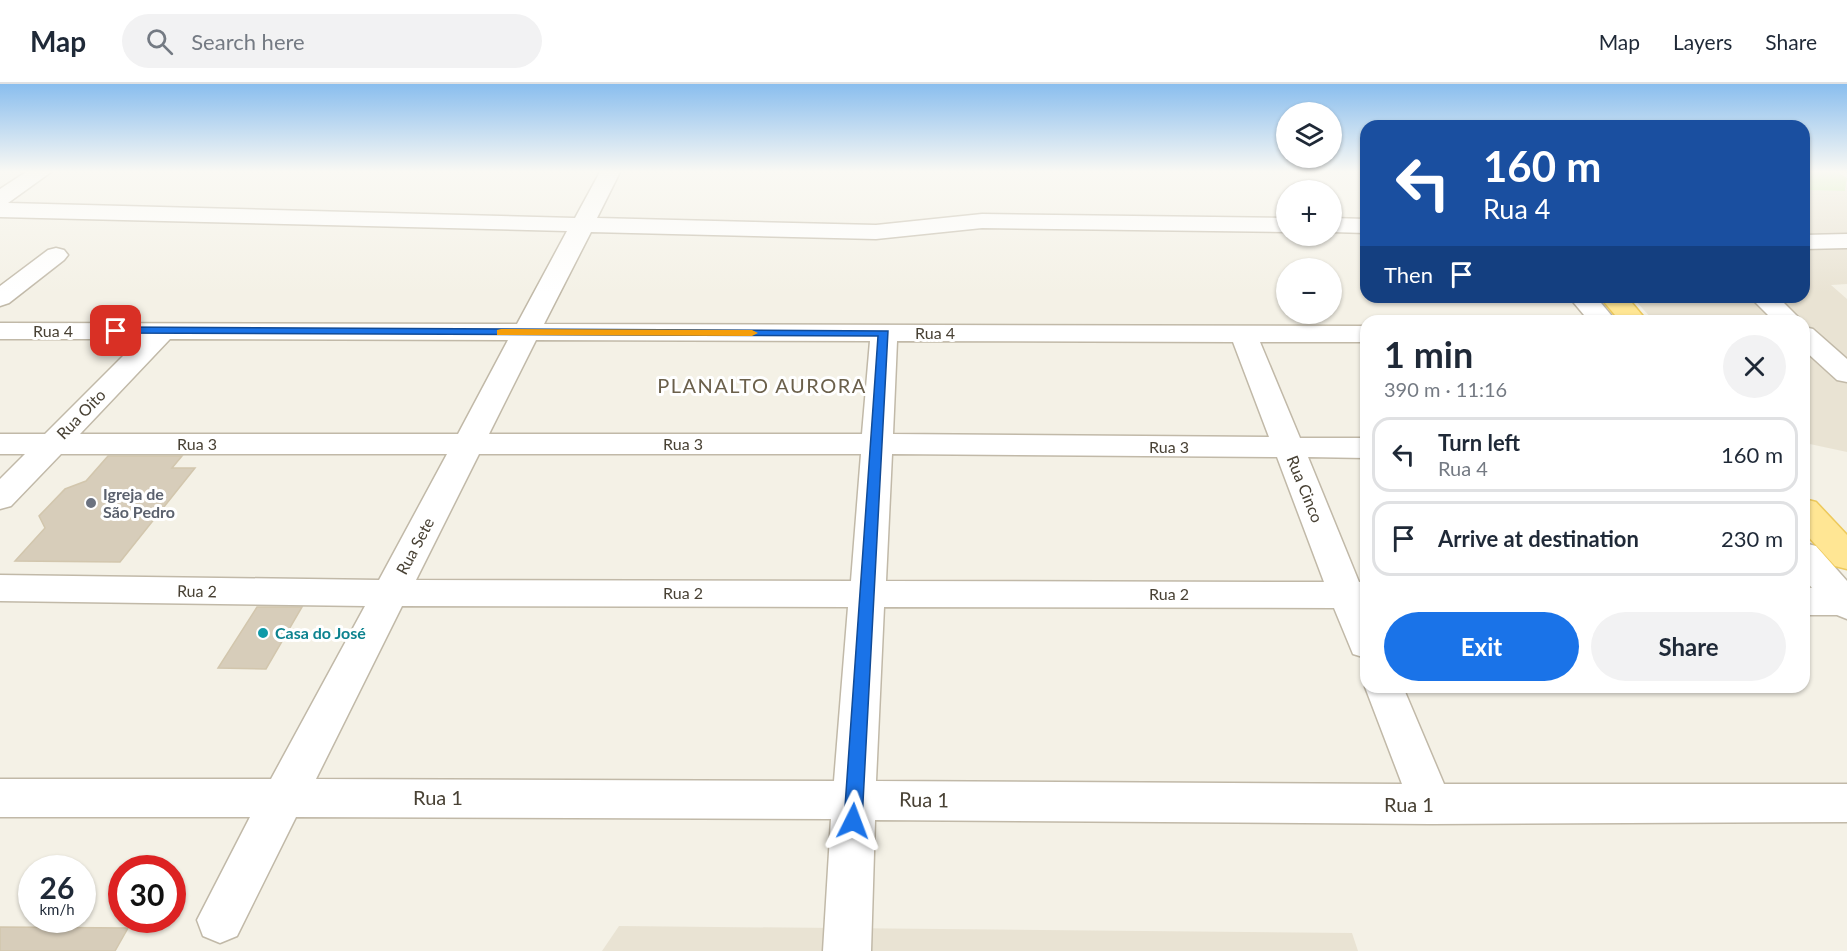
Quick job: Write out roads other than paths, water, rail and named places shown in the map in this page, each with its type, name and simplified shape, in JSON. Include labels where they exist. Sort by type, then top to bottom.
[{"type":"main road","points":[[1618,303],[1629,315]]},
{"type":"main road","points":[[1810,517],[1847,557]]},
{"type":"street","points":[[95,212],[876,232],[981,221],[1276,225]]},
{"type":"street","name":"Rua Sete","points":[[220,920],[589,212]]},
{"type":"street","points":[[1342,225],[1360,226]]},
{"type":"street","points":[[1810,242],[1847,241]]},
{"type":"street","points":[[0,298],[56,255]]},
{"type":"street","points":[[1587,303],[1598,315]]},
{"type":"street","points":[[1770,303],[1782,315]]},
{"type":"street","name":"Rua 4","points":[[0,330],[1360,334]]},
{"type":"street","name":"Rua Oito","points":[[0,498],[163,331]]},
{"type":"street","points":[[848,951],[854,800],[884,333]]},
{"type":"street","name":"Rua Cinco","points":[[1244,335],[1289,448],[1357,595],[1360,611]]},
{"type":"street","points":[[1810,340],[1847,374]]},
{"type":"street","name":"Rua 3","points":[[0,444],[877,444],[1360,448]]},
{"type":"street","points":[[1810,562],[1846,603]]},
{"type":"street","name":"Rua 2","points":[[0,588],[390,594],[1357,595]]},
{"type":"street","points":[[1810,601],[1846,603]]},
{"type":"street","points":[[1386,693],[1431,805]]},
{"type":"street","name":"Rua 1","points":[[0,798],[284,797],[1431,805],[1847,803]]},
{"type":"place","name":"Igreja de São Pedro","points":[[91,503]]},
{"type":"place","name":"Casa do José","points":[[263,633]]},
{"type":"district","name":"PLANALTO AURORA","points":[[762,386]]}]
